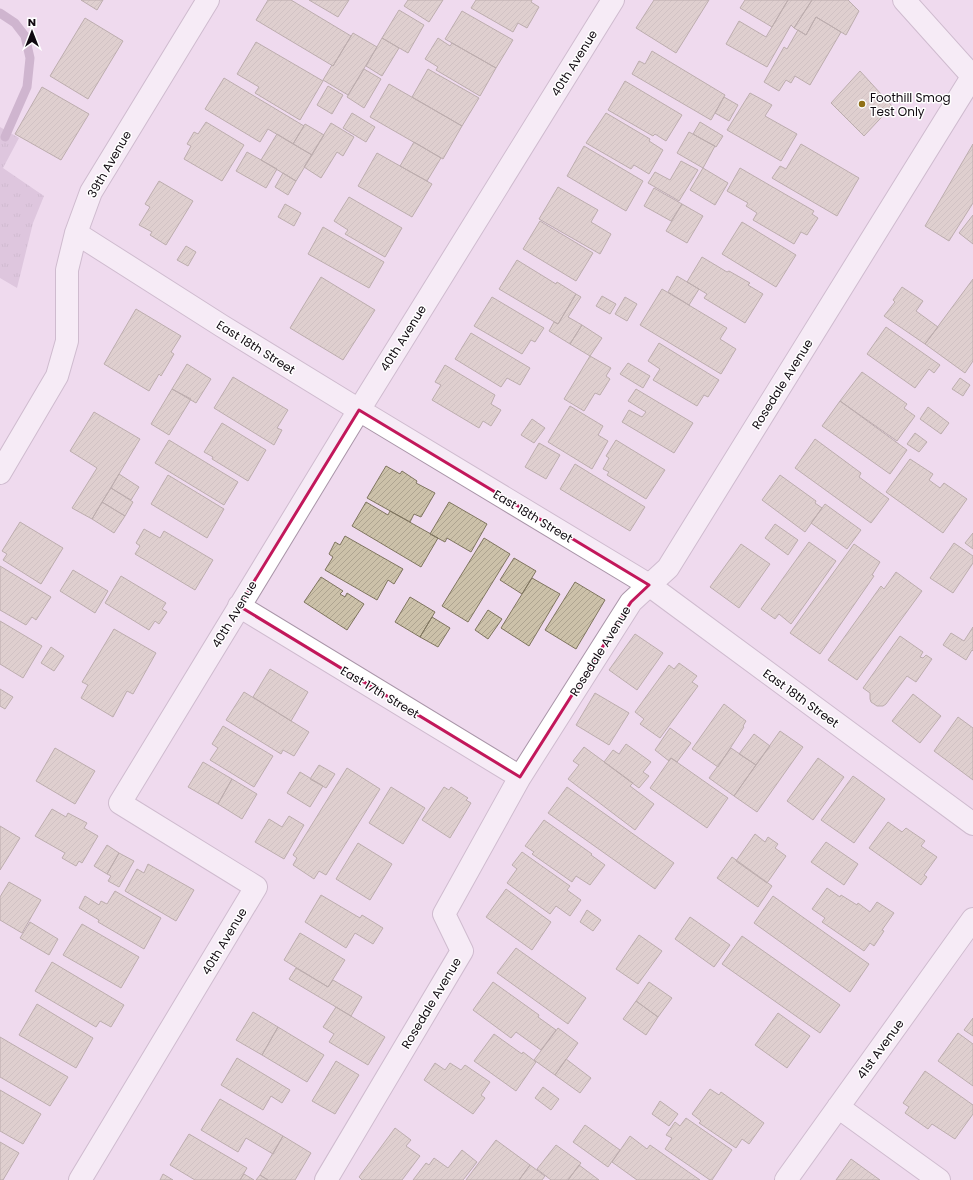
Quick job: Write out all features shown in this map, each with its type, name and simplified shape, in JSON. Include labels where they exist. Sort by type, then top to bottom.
[{"type":"street","name":"39th Avenue","points":[[0,474],[57,376],[67,342],[66,270],[76,233],[91,192],[208,0]]},
{"type":"street","name":"40th Avenue","points":[[80,1180],[256,887],[120,803],[359,410],[613,0]]},
{"type":"street","points":[[904,0],[973,77]]},
{"type":"street","name":"Rosedale Avenue","points":[[326,1180],[462,952],[444,914],[520,777],[631,602],[668,568],[973,77]]},
{"type":"street","name":"East 18th Street","points":[[76,233],[222,326],[649,585],[973,824]]},
{"type":"street","name":"East 17th Street","points":[[239,606],[520,777]]},
{"type":"street","name":"41st Avenue","points":[[786,1180],[973,918]]},
{"type":"street","points":[[838,1107],[939,1180]]},
{"type":"highlighted area","points":[[359,410],[649,585],[631,602],[520,777],[239,606]]},
{"type":"green space","points":[[0,127],[19,138],[3,168],[44,196],[33,223],[17,288],[0,278]]},
{"type":"building","points":[[81,0],[103,0],[97,10]]},
{"type":"building","points":[[268,0],[291,0],[351,36],[333,66],[256,20]]},
{"type":"building","points":[[309,0],[349,0],[338,17]]},
{"type":"building","points":[[408,0],[443,0],[429,22],[404,6]]},
{"type":"building","points":[[476,0],[532,0],[531,2],[539,7],[527,28],[518,23],[513,32],[471,8]]},
{"type":"building","points":[[654,0],[709,0],[676,53],[636,28]]},
{"type":"building","points":[[745,0],[788,0],[772,27],[740,8]]},
{"type":"building","points":[[788,0],[812,0],[794,28],[791,25],[767,67],[726,44],[739,21],[766,37]]},
{"type":"building","points":[[812,0],[848,0],[859,11],[846,35],[816,17],[806,35],[794,28]]},
{"type":"building","points":[[399,10],[424,25],[408,53],[382,38]]},
{"type":"building","points":[[462,11],[513,40],[496,68],[445,39]]},
{"type":"building","points":[[816,17],[841,32],[810,85],[795,76],[791,83],[786,80],[779,91],[764,82],[784,47],[787,49],[798,30],[806,35]]},
{"type":"building","points":[[85,18],[123,41],[88,99],[50,76]]},
{"type":"building","points":[[353,33],[377,47],[348,95],[323,80]]},
{"type":"building","points":[[382,38],[399,48],[382,76],[366,66]]},
{"type":"building","points":[[438,38],[450,46],[452,43],[496,68],[480,96],[436,70],[438,67],[425,59]]},
{"type":"building","points":[[256,42],[323,81],[300,120],[255,93],[259,87],[237,74]]},
{"type":"building","points":[[652,51],[725,95],[711,120],[632,74],[639,61],[645,64]]},
{"type":"building","points":[[364,69],[381,79],[364,108],[347,97]]},
{"type":"building","points":[[428,69],[479,98],[462,126],[412,97]]},
{"type":"building","name":"Foothill Smog Test Only","points":[[860,71],[892,106],[864,136],[831,103]]},
{"type":"building","points":[[224,78],[304,126],[293,144],[268,129],[260,142],[205,109]]},
{"type":"building","points":[[625,81],[682,115],[666,141],[655,134],[653,136],[608,110]]},
{"type":"building","points":[[389,84],[462,126],[443,159],[370,117]]},
{"type":"building","points":[[328,86],[343,95],[332,114],[317,105]]},
{"type":"building","points":[[42,87],[89,114],[61,160],[15,134]]},
{"type":"building","points":[[750,93],[772,105],[765,116],[797,134],[781,161],[727,130]]},
{"type":"building","points":[[724,97],[738,105],[729,121],[715,113]]},
{"type":"building","points":[[352,113],[375,127],[366,142],[343,128]]},
{"type":"building","points":[[606,113],[650,139],[649,141],[663,150],[649,174],[634,165],[631,169],[586,143]]},
{"type":"building","points":[[206,122],[244,145],[222,181],[184,159],[191,146],[187,144],[194,132],[198,134]]},
{"type":"building","points":[[700,122],[723,136],[716,147],[693,134]]},
{"type":"building","points":[[331,123],[354,137],[343,156],[337,152],[321,178],[304,167]]},
{"type":"building","points":[[305,124],[324,135],[312,155],[293,144]]},
{"type":"building","points":[[689,132],[715,146],[703,168],[677,153]]},
{"type":"building","points":[[277,134],[312,155],[296,181],[261,160]]},
{"type":"building","points":[[414,142],[441,158],[427,181],[400,166]]},
{"type":"building","points":[[801,144],[859,178],[837,216],[772,178],[780,166],[786,169]]},
{"type":"building","points":[[973,144],[973,203],[949,241],[925,226]]},
{"type":"building","points":[[584,146],[643,181],[626,211],[567,176]]},
{"type":"building","points":[[247,152],[277,169],[266,188],[236,171]]},
{"type":"building","points":[[377,153],[432,184],[412,217],[358,186]]},
{"type":"building","points":[[681,161],[698,170],[679,201],[648,183],[655,172],[670,180]]},
{"type":"building","points":[[703,168],[728,183],[715,205],[690,190]]},
{"type":"building","points":[[740,168],[814,211],[812,214],[818,218],[807,235],[801,232],[794,244],[753,220],[757,213],[746,206],[748,203],[727,191]]},
{"type":"building","points":[[283,173],[296,181],[288,195],[275,187]]},
{"type":"building","points":[[159,181],[193,201],[166,245],[150,235],[152,232],[139,225],[150,207],[145,204]]},
{"type":"building","points":[[558,187],[598,210],[591,222],[611,234],[600,254],[539,219]]},
{"type":"building","points":[[654,188],[682,204],[671,221],[644,206]]},
{"type":"building","points":[[349,197],[402,228],[385,257],[345,234],[348,230],[334,221]]},
{"type":"building","points":[[285,204],[301,213],[294,226],[278,217]]},
{"type":"building","points":[[682,204],[703,216],[687,243],[666,231]]},
{"type":"building","points":[[973,215],[973,244],[959,233]]},
{"type":"building","points":[[540,221],[593,253],[576,281],[523,249]]},
{"type":"building","points":[[742,222],[796,255],[776,287],[722,254]]},
{"type":"building","points":[[323,227],[384,262],[369,288],[308,254]]},
{"type":"building","points":[[186,246],[196,252],[188,266],[177,260]]},
{"type":"building","points":[[702,257],[727,272],[729,271],[750,283],[748,285],[763,294],[745,323],[704,298],[707,294],[687,282]]},
{"type":"building","points":[[517,260],[556,284],[557,282],[576,294],[558,324],[499,289]]},
{"type":"building","points":[[677,276],[699,289],[689,305],[668,292]]},
{"type":"building","points":[[321,277],[375,310],[343,360],[290,328]]},
{"type":"building","points":[[973,279],[973,361],[965,373],[925,344]]},
{"type":"building","points":[[902,287],[923,301],[916,311],[938,327],[925,344],[884,316],[895,302],[893,300]]},
{"type":"building","points":[[662,289],[727,328],[720,339],[736,349],[721,374],[640,325]]},
{"type":"building","points":[[576,294],[581,297],[568,317],[582,325],[570,344],[549,331],[554,322],[558,324]]},
{"type":"building","points":[[602,296],[616,304],[610,314],[596,306]]},
{"type":"building","points":[[492,297],[544,328],[535,342],[531,340],[522,354],[474,326]]},
{"type":"building","points":[[625,297],[637,304],[627,321],[615,314]]},
{"type":"building","points":[[136,309],[181,336],[171,352],[174,354],[161,376],[159,374],[149,391],[104,364]]},
{"type":"building","points":[[582,325],[602,338],[590,356],[570,344]]},
{"type":"building","points":[[886,327],[940,365],[934,373],[929,369],[915,388],[867,354]]},
{"type":"building","points":[[471,333],[530,368],[520,385],[507,378],[501,387],[455,359]]},
{"type":"building","points":[[659,343],[719,380],[708,397],[704,395],[697,406],[653,380],[660,369],[648,361]]},
{"type":"building","points":[[590,356],[611,368],[606,376],[610,379],[600,395],[595,393],[584,411],[564,399]]},
{"type":"building","points":[[628,363],[650,376],[643,388],[620,374]]},
{"type":"building","points":[[187,364],[211,379],[196,403],[172,389]]},
{"type":"building","points":[[445,365],[495,395],[491,404],[501,410],[491,426],[483,421],[479,428],[432,400],[441,385],[435,382]]},
{"type":"building","points":[[862,372],[907,404],[904,408],[915,416],[897,441],[840,401]]},
{"type":"building","points":[[233,377],[288,410],[277,428],[282,430],[274,445],[214,408]]},
{"type":"building","points":[[960,378],[970,385],[963,396],[952,389]]},
{"type":"building","points":[[172,389],[191,399],[169,435],[151,424]]},
{"type":"building","points":[[636,389],[693,423],[674,453],[622,422],[629,410],[642,417],[646,412],[628,401]]},
{"type":"building","points":[[840,401],[907,450],[890,474],[822,426]]},
{"type":"building","points":[[570,406],[603,426],[598,435],[608,441],[592,469],[548,442]]},
{"type":"building","points":[[928,407],[949,423],[941,434],[920,419]]},
{"type":"building","points":[[94,412],[140,439],[92,519],[72,508],[97,468],[70,451]]},
{"type":"building","points":[[532,419],[545,428],[534,443],[521,435]]},
{"type":"building","points":[[222,423],[266,450],[248,481],[212,459],[213,457],[204,452]]},
{"type":"building","points":[[915,433],[927,442],[919,452],[907,444]]},
{"type":"building","points":[[815,439],[861,473],[859,477],[889,499],[871,523],[795,468]]},
{"type":"building","points":[[169,440],[238,482],[224,505],[155,463]]},
{"type":"building","points":[[616,440],[665,470],[646,499],[607,475],[609,472],[603,469],[609,458],[606,456]]},
{"type":"building","points":[[539,443],[560,455],[546,479],[525,467]]},
{"type":"building","points":[[910,459],[933,474],[929,480],[940,488],[944,483],[967,499],[943,533],[886,492]]},
{"type":"building","points":[[575,464],[645,507],[630,531],[560,489]]},
{"type":"building","points":[[386,466],[400,474],[402,471],[417,481],[416,483],[435,493],[421,517],[414,514],[410,522],[367,498]]},
{"type":"building","points":[[119,474],[139,487],[131,500],[111,488]]},
{"type":"building","points":[[168,475],[224,509],[207,538],[151,504]]},
{"type":"building","points":[[780,475],[816,501],[815,503],[822,508],[805,532],[762,500]]},
{"type":"building","points":[[111,488],[133,502],[125,516],[102,502]]},
{"type":"building","points":[[102,502],[125,516],[114,533],[92,519]]},
{"type":"building","points":[[366,502],[388,515],[390,511],[438,538],[421,567],[352,526]]},
{"type":"building","points":[[449,502],[487,524],[471,552],[447,538],[445,542],[430,534]]},
{"type":"building","points":[[825,504],[861,530],[847,549],[811,523]]},
{"type":"building","points":[[20,522],[63,548],[41,584],[3,560],[7,554],[2,551]]},
{"type":"building","points":[[775,524],[798,540],[788,555],[765,538]]},
{"type":"building","points":[[144,529],[160,538],[164,531],[213,560],[195,590],[135,554],[140,546],[136,543]]},
{"type":"building","points":[[973,533],[973,549],[965,543]]},
{"type":"building","points":[[345,536],[403,569],[394,584],[388,580],[377,600],[325,570],[333,557],[329,554],[335,542],[340,545]]},
{"type":"building","points":[[484,538],[510,554],[468,622],[442,606]]},
{"type":"building","points":[[809,542],[836,561],[791,624],[779,614],[775,619],[761,609]]},
{"type":"building","points":[[954,543],[973,556],[973,563],[953,593],[930,578]]},
{"type":"building","points":[[741,544],[770,564],[739,608],[710,587]]},
{"type":"building","points":[[854,544],[880,562],[872,575],[874,576],[820,654],[790,633]]},
{"type":"building","points":[[514,558],[536,571],[522,594],[500,580]]},
{"type":"building","points":[[0,566],[51,597],[36,620],[32,617],[26,625],[0,610]]},
{"type":"building","points":[[73,570],[108,591],[95,613],[60,591]]},
{"type":"building","points":[[896,572],[922,591],[857,680],[828,660],[881,586],[884,589]]},
{"type":"building","points":[[121,576],[166,603],[162,609],[167,612],[159,624],[155,621],[149,630],[105,603]]},
{"type":"building","points":[[321,577],[343,591],[340,594],[345,597],[347,593],[364,604],[347,630],[304,602]]},
{"type":"building","points":[[532,578],[560,594],[529,646],[501,628]]},
{"type":"building","points":[[575,582],[605,600],[576,649],[545,630]]},
{"type":"building","points":[[410,597],[435,612],[420,637],[395,622]]},
{"type":"building","points":[[488,610],[502,619],[488,639],[475,630]]},
{"type":"building","points":[[432,617],[450,628],[438,647],[420,637]]},
{"type":"building","points":[[0,621],[42,646],[23,678],[0,664]]},
{"type":"building","points":[[973,627],[973,651],[972,650],[966,660],[943,645],[951,633],[964,641]]},
{"type":"building","points":[[114,629],[156,653],[133,694],[127,691],[113,717],[81,698],[88,685],[82,682]]},
{"type":"building","points":[[635,634],[663,653],[637,690],[609,670]]},
{"type":"building","points":[[900,636],[923,652],[920,657],[923,658],[926,655],[932,659],[916,682],[907,676],[886,704],[883,706],[877,706],[871,702],[870,693],[863,688]]},
{"type":"building","points":[[51,647],[64,656],[54,671],[41,663]]},
{"type":"building","points":[[679,663],[697,676],[692,682],[698,686],[660,738],[640,724],[644,719],[635,712],[669,665],[674,669]]},
{"type":"building","points":[[270,669],[308,692],[291,721],[253,697]]},
{"type":"building","points":[[0,689],[13,697],[5,709],[0,706]]},
{"type":"building","points":[[244,692],[309,732],[294,756],[283,750],[281,754],[226,720]]},
{"type":"building","points":[[595,693],[629,713],[609,745],[576,725]]},
{"type":"building","points":[[913,694],[941,716],[920,743],[892,721]]},
{"type":"building","points":[[724,704],[746,721],[743,726],[744,727],[718,767],[692,749]]},
{"type":"building","points":[[958,717],[973,728],[973,780],[934,751]]},
{"type":"building","points":[[223,726],[273,756],[254,787],[210,760],[218,748],[212,744]]},
{"type":"building","points":[[670,728],[691,743],[677,762],[671,758],[669,761],[655,750]]},
{"type":"building","points":[[780,731],[803,747],[757,812],[734,796]]},
{"type":"building","points":[[754,734],[770,746],[756,765],[739,754]]},
{"type":"building","points":[[626,744],[651,762],[643,772],[649,776],[639,788],[604,762],[613,750],[619,754]]},
{"type":"building","points":[[584,747],[633,783],[630,786],[654,804],[635,830],[568,779],[579,765],[573,761]]},
{"type":"building","points":[[55,748],[95,771],[75,804],[36,781]]},
{"type":"building","points":[[731,748],[756,765],[734,796],[709,778]]},
{"type":"building","points":[[671,758],[728,798],[707,828],[650,788]]},
{"type":"building","points":[[818,758],[844,777],[813,820],[787,801]]},
{"type":"building","points":[[203,762],[232,779],[218,804],[188,787]]},
{"type":"building","points":[[319,765],[335,774],[326,788],[310,779]]},
{"type":"building","points":[[347,768],[380,789],[326,875],[319,871],[314,879],[293,865],[297,858],[293,855]]},
{"type":"building","points":[[300,772],[323,786],[310,807],[287,793]]},
{"type":"building","points":[[853,776],[885,799],[854,843],[821,820]]},
{"type":"building","points":[[232,779],[257,794],[242,819],[218,804]]},
{"type":"building","points":[[391,787],[425,808],[403,844],[369,823]]},
{"type":"building","points":[[444,787],[449,790],[451,787],[468,798],[466,800],[471,803],[450,838],[422,820]]},
{"type":"building","points":[[567,787],[674,863],[655,889],[548,813]]},
{"type":"building","points":[[52,809],[66,817],[68,813],[87,823],[84,828],[98,836],[82,863],[79,861],[76,866],[62,858],[65,853],[35,836]]},
{"type":"building","points":[[289,816],[304,825],[284,859],[255,842],[269,819],[282,827]]},
{"type":"building","points":[[544,820],[605,865],[590,885],[576,876],[572,882],[532,854],[534,852],[525,846]]},
{"type":"building","points":[[888,822],[902,832],[906,828],[925,841],[921,846],[937,857],[924,875],[927,877],[921,885],[869,848]]},
{"type":"building","points":[[0,826],[20,838],[0,870]]},
{"type":"building","points":[[755,834],[765,842],[768,837],[778,844],[775,848],[786,856],[767,883],[736,861]]},
{"type":"building","points":[[826,842],[858,864],[844,885],[811,862]]},
{"type":"building","points":[[358,843],[392,864],[370,900],[336,879]]},
{"type":"building","points":[[107,845],[119,853],[107,874],[94,866]]},
{"type":"building","points":[[522,852],[570,886],[567,890],[581,900],[570,916],[556,906],[550,914],[507,883],[517,869],[512,865]]},
{"type":"building","points":[[119,853],[134,861],[119,887],[108,881],[111,876],[107,874]]},
{"type":"building","points":[[732,857],[772,886],[758,907],[717,878]]},
{"type":"building","points":[[148,864],[194,890],[176,921],[125,891],[137,869],[144,873]]},
{"type":"building","points":[[9,882],[41,900],[22,933],[0,920],[0,897]]},
{"type":"building","points":[[827,888],[840,897],[841,895],[857,905],[858,903],[870,912],[877,902],[894,913],[882,930],[884,931],[874,946],[870,943],[864,951],[822,922],[825,918],[812,909]]},
{"type":"building","points":[[506,889],[551,922],[532,950],[486,917]]},
{"type":"building","points":[[115,891],[161,918],[144,949],[98,922],[99,920],[79,908],[85,896],[99,905],[101,901],[107,904]]},
{"type":"building","points":[[321,895],[360,918],[362,915],[383,928],[373,944],[355,933],[346,948],[305,922]]},
{"type":"building","points":[[773,896],[869,964],[850,992],[754,923]]},
{"type":"building","points":[[587,910],[601,920],[593,931],[580,922]]},
{"type":"building","points":[[690,917],[730,945],[714,967],[675,939]]},
{"type":"building","points":[[30,922],[58,939],[49,955],[20,938]]},
{"type":"building","points":[[82,924],[139,957],[121,988],[63,955]]},
{"type":"building","points":[[300,933],[345,960],[328,987],[284,960]]},
{"type":"building","points":[[639,935],[662,951],[638,984],[616,969]]},
{"type":"building","points":[[742,936],[840,1005],[820,1033],[722,964]]},
{"type":"building","points":[[516,948],[586,998],[568,1024],[497,973]]},
{"type":"building","points":[[52,962],[124,1005],[111,1027],[100,1021],[96,1027],[35,991]]},
{"type":"building","points":[[296,968],[328,987],[333,980],[362,997],[351,1016],[289,979]]},
{"type":"building","points":[[493,982],[539,1015],[538,1017],[556,1030],[541,1050],[516,1032],[511,1038],[473,1010]]},
{"type":"building","points":[[649,982],[672,998],[658,1017],[636,1001]]},
{"type":"building","points":[[636,1001],[658,1017],[646,1035],[623,1019]]},
{"type":"building","points":[[37,1004],[93,1038],[76,1068],[19,1035]]},
{"type":"building","points":[[336,1007],[385,1037],[368,1065],[329,1042],[334,1034],[323,1027]]},
{"type":"building","points":[[253,1012],[278,1027],[262,1055],[236,1040]]},
{"type":"building","points":[[778,1013],[810,1036],[787,1068],[755,1045]]},
{"type":"building","points":[[973,1018],[973,1036],[964,1030]]},
{"type":"building","points":[[278,1027],[324,1055],[307,1082],[262,1055]]},
{"type":"building","points":[[558,1028],[578,1043],[555,1075],[534,1060]]},
{"type":"building","points":[[958,1033],[973,1044],[973,1086],[938,1061]]},
{"type":"building","points":[[494,1034],[536,1062],[516,1091],[474,1061]]},
{"type":"building","points":[[0,1037],[68,1077],[50,1106],[0,1077]]},
{"type":"building","points":[[237,1058],[290,1090],[282,1103],[271,1096],[263,1110],[221,1085]]},
{"type":"building","points":[[566,1059],[591,1078],[580,1093],[555,1075]]},
{"type":"building","points":[[336,1061],[359,1075],[335,1114],[312,1101]]},
{"type":"building","points":[[435,1063],[445,1070],[450,1063],[461,1070],[465,1065],[490,1082],[481,1095],[485,1098],[473,1114],[424,1080]]},
{"type":"building","points":[[925,1071],[973,1105],[973,1114],[955,1139],[932,1124],[928,1129],[905,1113],[909,1107],[903,1103]]},
{"type":"building","points":[[543,1087],[559,1099],[551,1110],[535,1098]]},
{"type":"building","points":[[710,1089],[719,1095],[721,1092],[764,1123],[749,1144],[742,1139],[736,1148],[699,1123],[701,1121],[692,1114]]},
{"type":"building","points":[[0,1090],[41,1114],[23,1144],[0,1131]]},
{"type":"building","points":[[220,1099],[283,1136],[273,1154],[246,1138],[238,1152],[201,1130]]},
{"type":"building","points":[[660,1101],[678,1114],[669,1126],[652,1114]]},
{"type":"building","points":[[686,1118],[732,1150],[712,1180],[665,1149],[672,1138],[666,1135],[675,1122],[680,1126]]},
{"type":"building","points":[[585,1125],[620,1150],[608,1167],[573,1142]]},
{"type":"building","points":[[395,1128],[411,1140],[406,1146],[420,1156],[402,1180],[362,1180],[359,1177]]},
{"type":"building","points":[[189,1134],[247,1168],[240,1180],[195,1180],[170,1165]]},
{"type":"building","points":[[283,1136],[311,1153],[295,1180],[268,1180],[260,1175]]},
{"type":"building","points":[[630,1136],[647,1149],[650,1145],[700,1180],[637,1180],[612,1162]]},
{"type":"building","points":[[496,1140],[530,1165],[519,1180],[466,1180]]},
{"type":"building","points":[[0,1142],[19,1153],[3,1180],[0,1180]]},
{"type":"building","points":[[556,1145],[581,1163],[568,1180],[551,1180],[537,1169]]},
{"type":"building","points":[[462,1150],[477,1162],[463,1180],[413,1180],[426,1163],[429,1165],[434,1158],[448,1168]]},
{"type":"building","points":[[851,1159],[880,1180],[836,1180]]},
{"type":"building","points":[[530,1165],[545,1176],[542,1180],[519,1180]]},
{"type":"building","points":[[579,1165],[599,1180],[568,1180]]},
{"type":"building","points":[[163,1174],[173,1180],[160,1180]]},
{"type":"building","points":[[244,1174],[254,1180],[240,1180]]},
{"type":"building","points":[[260,1175],[268,1180],[256,1180]]},
{"type":"waterway","points":[[0,13],[15,23],[25,36],[30,58],[27,87],[5,137]]},
{"type":"place","name":"Foothill Smog Test Only","points":[[862,104]]}]
